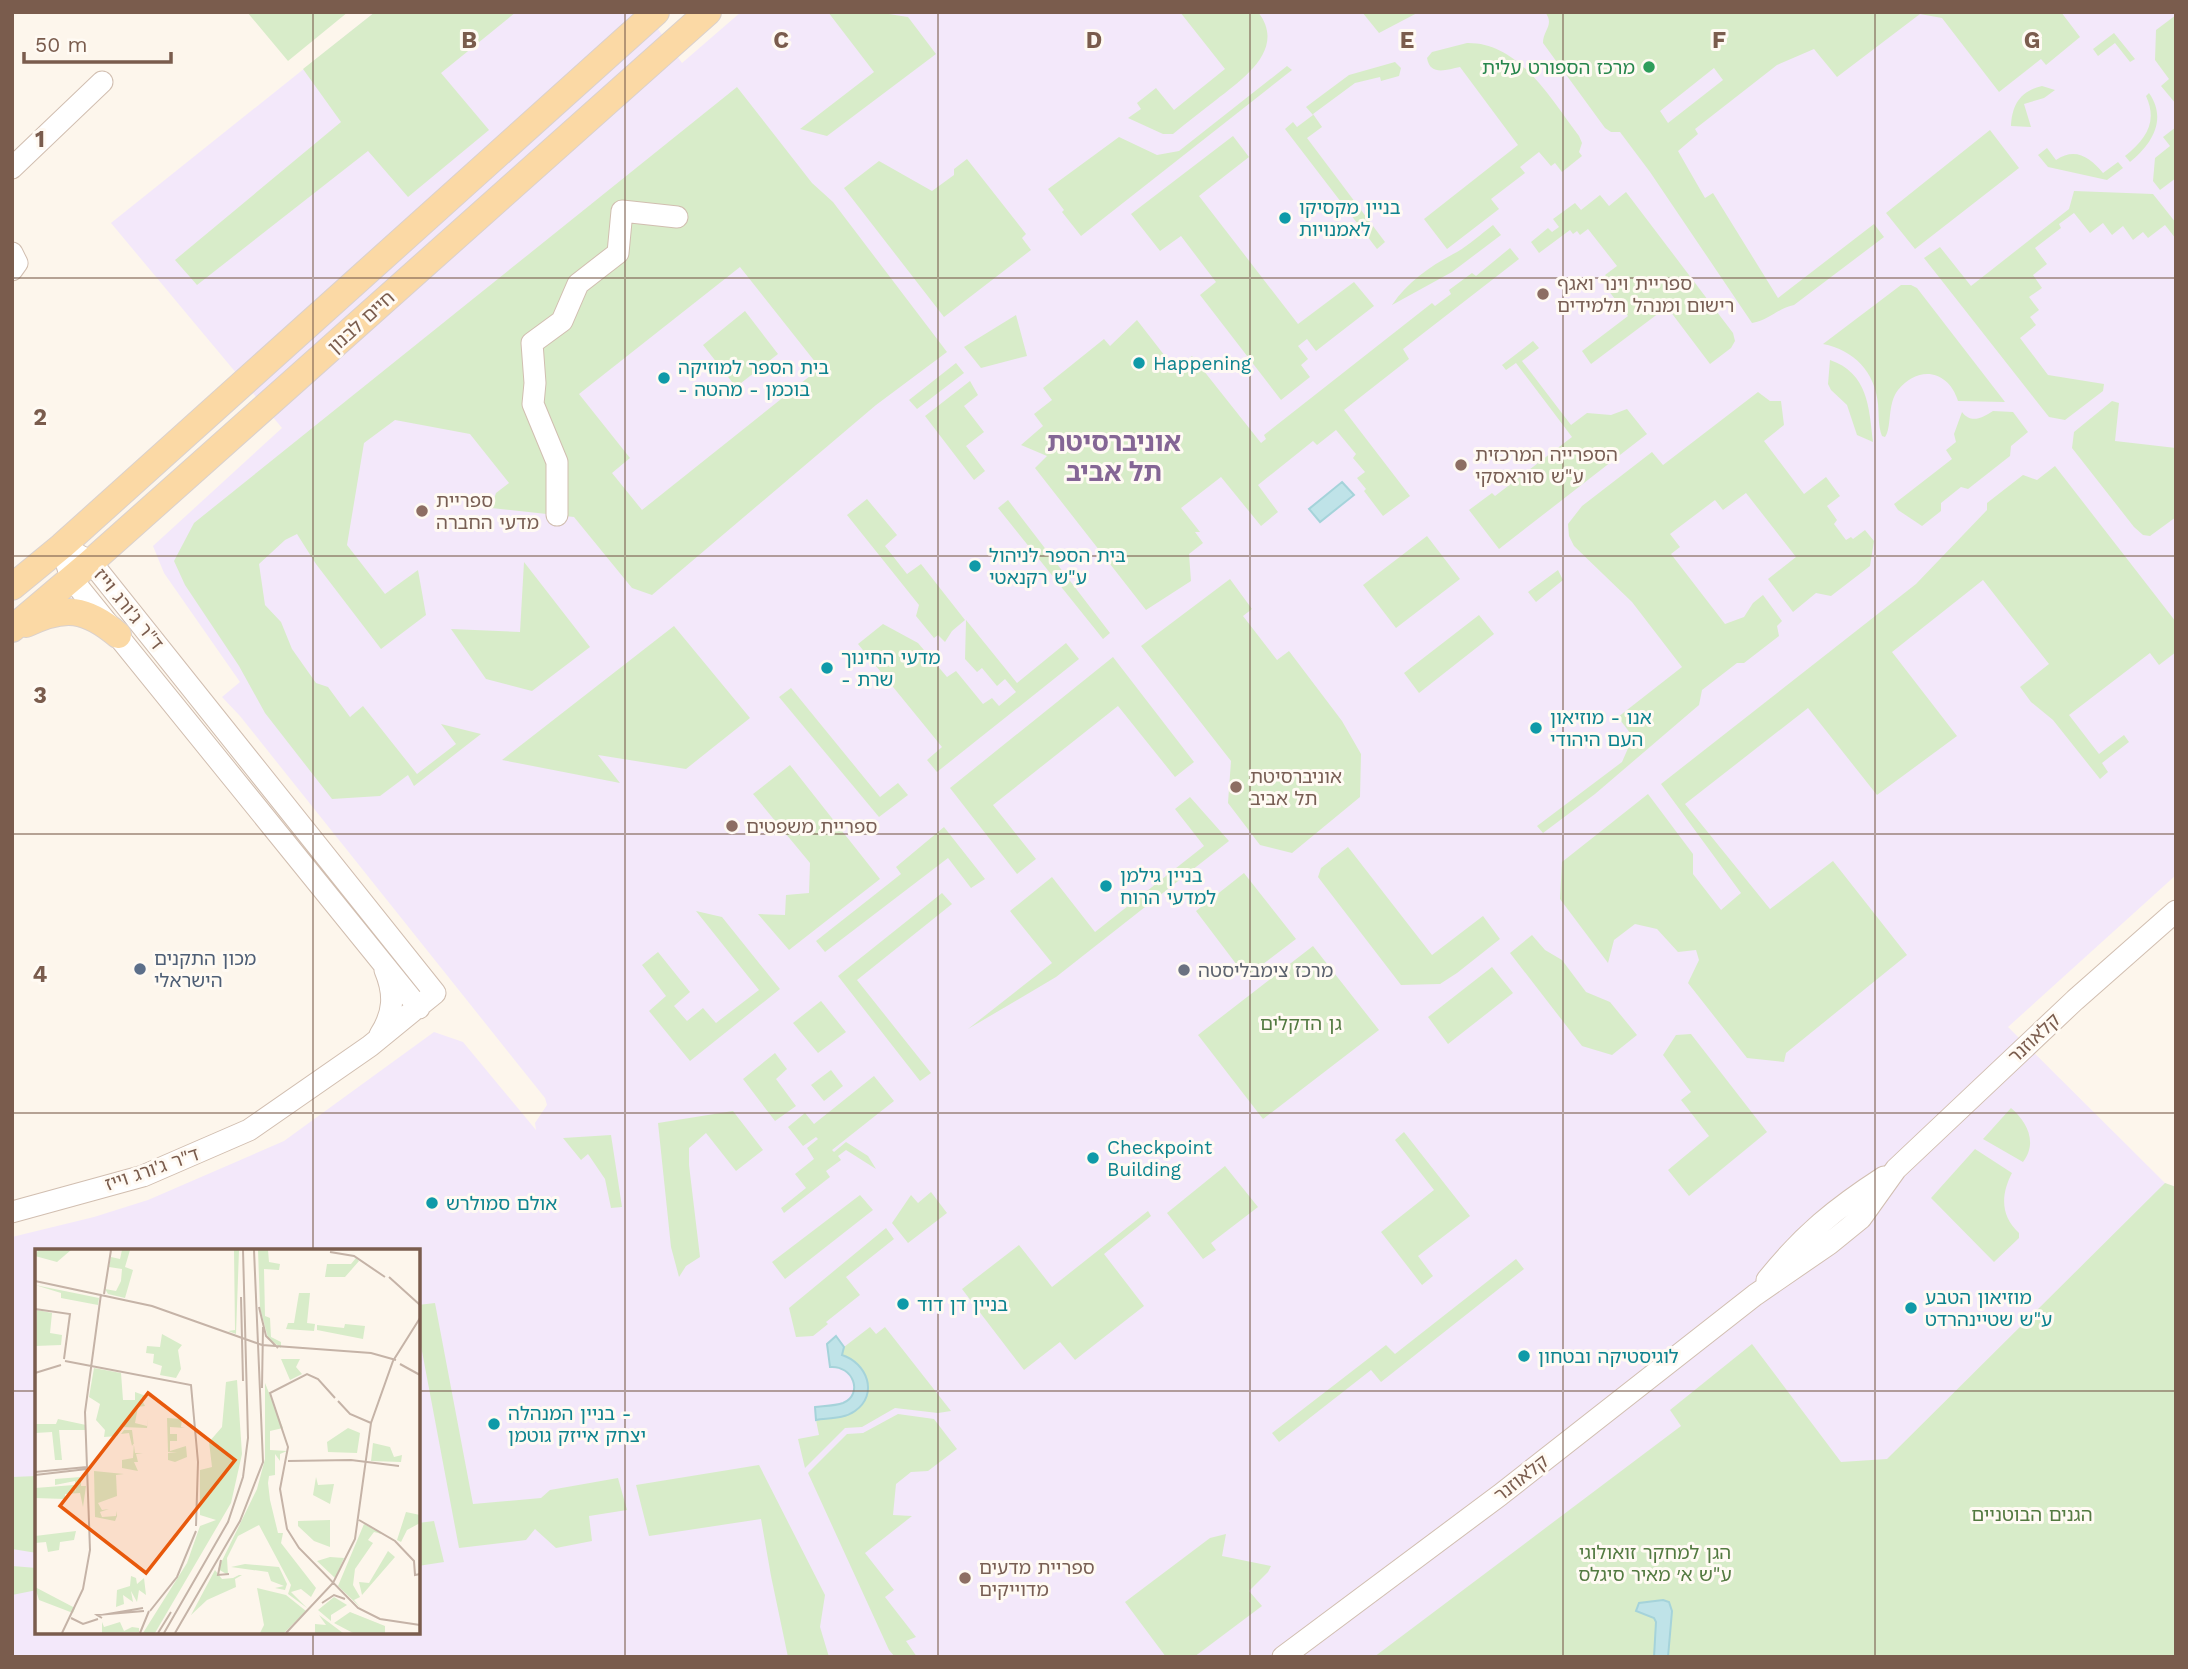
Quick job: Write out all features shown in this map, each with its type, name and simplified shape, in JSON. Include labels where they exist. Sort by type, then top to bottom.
[{"type":"main road","name":"חיים לבנון","points":[[12,587],[62,546],[656,12]]},
{"type":"main road","name":"חיים לבנון","points":[[12,630],[708,12]]},
{"type":"main road","points":[[12,630],[52,614],[83,613],[95,617],[118,635]]},
{"type":"street","points":[[12,168],[102,82]]},
{"type":"street","points":[[557,515],[556,462],[533,404],[535,383],[532,343],[562,321],[578,284],[618,253],[622,211],[677,217]]},
{"type":"street","points":[[12,253],[18,263],[12,271]]},
{"type":"street","name":"ד\"ר ג'ורג וייז","points":[[62,546],[427,1000]]},
{"type":"street","name":"ד\"ר ג'ורג וייז","points":[[81,570],[118,635],[376,953],[427,1000]]},
{"type":"street","name":"קלאוזנר","points":[[1283,1657],[1500,1495],[1755,1295],[1794,1247],[1815,1227],[1845,1202],[1896,1169],[2075,1000],[2176,911]]},
{"type":"street","points":[[370,1046],[386,1025],[393,1005],[389,980],[376,953]]},
{"type":"street","name":"ד\"ר ג'ורג וייז","points":[[12,1212],[142,1176],[225,1142],[262,1122],[370,1046],[427,1000]]},
{"type":"shaded area","name":"אוניברסיטת תל אביב","points":[[375,12],[646,12],[682,63],[741,12],[2176,12],[2176,875],[2008,1027],[2165,1183],[2176,1187],[2176,1657],[12,1657],[12,1237],[94,1217],[148,1200],[284,1141],[434,1032],[463,1042],[536,1130],[535,1123],[547,1105],[545,1098],[222,697],[240,682],[164,573],[153,546],[282,428],[111,223]]},
{"type":"green space","points":[[247,12],[348,12],[288,61]]},
{"type":"green space","points":[[375,12],[516,12],[441,73],[489,130],[408,197],[368,151],[197,285],[175,260],[341,122],[303,69]]},
{"type":"green space","points":[[828,12],[876,12],[908,17],[936,54],[827,136],[800,129],[874,72]]},
{"type":"green space","points":[[1180,12],[1258,12],[1266,26],[1267,38],[1265,51],[1249,73],[1173,134],[1163,134],[1128,118],[1141,109],[1137,103],[1156,88],[1174,110],[1225,69]]},
{"type":"green space","points":[[1362,12],[1419,12],[1379,33]]},
{"type":"green space","points":[[1545,12],[2061,12],[2080,37],[2046,65],[2041,59],[1999,92],[1942,18],[1920,14],[1837,77],[1814,49],[1777,65],[1695,129],[1698,134],[1678,151],[1705,198],[1713,193],[1778,298],[1874,224],[1884,237],[1794,305],[1752,323],[1650,172],[1620,132],[1611,132],[1605,128],[1543,43],[1549,24]],"holes":[[[1714,68],[1723,80],[1668,123],[1660,111]]]},
{"type":"green space","points":[[2176,15],[2176,104],[2161,86],[2169,79],[2155,60],[2156,30]]},
{"type":"green space","points":[[2114,33],[2135,59],[2130,62],[2115,43],[2098,56],[2093,49]]},
{"type":"green space","points":[[1467,43],[1486,45],[1518,62],[1545,90],[1579,136],[1582,143],[1579,152],[1582,156],[1562,172],[1555,163],[1551,166],[1539,152],[1520,167],[1525,173],[1491,199],[1499,209],[1447,249],[1424,219],[1518,145],[1460,67],[1435,70],[1429,64],[1427,58],[1432,52]]},
{"type":"green space","points":[[1395,62],[1401,68],[1399,76],[1381,81],[1380,77],[1355,83],[1313,114],[1322,127],[1307,138],[1385,242],[1377,249],[1285,129],[1293,122],[1297,127],[1313,115],[1306,107],[1349,75]]},
{"type":"green space","points":[[1287,66],[1292,70],[1081,236],[1048,189],[1119,137],[1157,155],[1179,151]]},
{"type":"green space","points":[[2042,86],[2055,90],[2044,98],[2024,104],[2031,127],[2011,126],[2015,105],[2028,91]]},
{"type":"green space","points":[[737,87],[812,183],[833,202],[947,352],[876,405],[652,595],[632,588],[574,517],[491,508],[496,493],[509,483],[470,434],[395,420],[364,443],[347,545],[385,594],[418,570],[426,615],[381,649],[316,564],[297,534],[285,540],[259,564],[265,605],[281,622],[292,649],[316,683],[328,687],[350,717],[363,706],[417,774],[456,744],[441,724],[481,734],[414,786],[408,775],[380,796],[332,799],[265,713],[239,666],[185,585],[174,561],[194,523]],"holes":[[[740,267],[820,368],[642,510],[612,473],[630,458],[579,394]]]},
{"type":"green space","points":[[2149,93],[2157,113],[2157,122],[2150,140],[2130,162],[2125,156],[2139,143],[2150,122],[2151,114],[2146,96]]},
{"type":"green space","points":[[2176,127],[2176,178],[2160,190],[2153,181],[2155,158],[2170,146],[2163,137]]},
{"type":"green space","points":[[1990,130],[2019,168],[1915,249],[1886,213]]},
{"type":"green space","points":[[1233,136],[1249,157],[1199,196],[1298,324],[1354,282],[1374,306],[1316,351],[1307,339],[1298,346],[1308,359],[1301,365],[1310,377],[1281,400],[1200,295],[1216,282],[1181,236],[1160,251],[1131,214]]},
{"type":"green space","points":[[2047,148],[2056,160],[2076,154],[2093,162],[2103,173],[2118,162],[2123,168],[2107,180],[2048,167],[2038,155]]},
{"type":"green space","points":[[967,159],[1026,234],[1022,238],[1031,250],[944,317],[844,188],[879,161],[932,191],[954,175],[954,169]]},
{"type":"green space","points":[[2074,191],[2153,194],[2176,223],[2176,239],[2165,225],[2148,238],[2143,232],[2133,240],[2123,226],[2112,235],[2103,223],[2090,233],[2074,213],[2059,224],[2061,228],[2035,248],[2047,264],[2033,275],[2042,288],[2029,297],[2039,310],[2030,317],[2036,325],[2020,338],[2048,375],[2104,384],[2103,391],[2065,420],[2049,417],[1924,258],[1940,247],[1971,286],[2069,209]]},
{"type":"green space","points":[[1626,192],[1733,333],[1735,341],[1731,348],[1710,364],[1667,307],[1591,364],[1582,351],[1628,316],[1608,290],[1614,286],[1605,275],[1617,266],[1588,229],[1580,235],[1577,231],[1573,234],[1570,230],[1539,253],[1531,242],[1548,228],[1552,232],[1559,227],[1553,219],[1575,203],[1581,210],[1600,195],[1609,206]]},
{"type":"green space","points":[[1493,225],[1501,235],[1452,272],[1392,305],[1405,288],[1421,274],[1462,249]]},
{"type":"green space","points":[[1510,248],[1519,259],[1403,349],[1409,359],[1344,410],[1410,496],[1383,516],[1357,478],[1365,472],[1353,458],[1356,454],[1336,430],[1317,445],[1313,441],[1258,485],[1278,512],[1261,526],[1221,477],[1181,508],[1200,532],[1195,532],[1203,543],[1189,554],[1191,581],[1146,610],[1035,468],[1047,456],[1021,445],[1043,426],[1034,414],[1052,400],[1043,388],[1104,339],[1110,346],[1137,320],[1175,369],[1192,356],[1261,443],[1266,439],[1264,435],[1432,303],[1435,306],[1451,294],[1449,290],[1472,273],[1476,276]]},
{"type":"green space","points":[[1901,285],[1917,288],[2005,402],[1958,401],[1954,391],[1941,377],[1924,374],[1906,382],[1898,390],[1887,433],[1885,437],[1882,436],[1876,392],[1867,373],[1861,364],[1844,351],[1823,344]]},
{"type":"green space","points":[[745,311],[778,354],[736,387],[703,345]]},
{"type":"green space","points":[[1016,315],[1027,356],[981,368],[964,347]]},
{"type":"green space","points":[[1533,341],[1539,348],[1522,361],[1571,425],[1587,413],[1611,415],[1627,409],[1647,434],[1499,549],[1469,510],[1492,493],[1495,496],[1572,437],[1516,363],[1506,370],[1502,365]]},
{"type":"green space","points":[[1830,360],[1843,366],[1859,382],[1868,404],[1873,442],[1857,435],[1847,405],[1831,390],[1828,384]]},
{"type":"green space","points":[[956,363],[964,373],[917,409],[909,400]]},
{"type":"green space","points":[[970,381],[978,395],[964,406],[984,432],[966,446],[985,471],[974,480],[925,416]]},
{"type":"green space","points":[[1758,392],[1770,401],[1781,401],[1784,425],[1764,441],[1804,494],[1826,477],[1840,496],[1827,506],[1837,520],[1834,524],[1846,540],[1851,537],[1853,539],[1865,530],[1874,541],[1870,566],[1831,596],[1816,593],[1793,612],[1768,579],[1796,557],[1746,493],[1723,510],[1715,500],[1670,534],[1680,547],[1671,554],[1725,624],[1744,617],[1753,603],[1763,595],[1782,621],[1777,626],[1779,636],[1702,690],[1699,705],[1595,794],[1543,833],[1537,826],[1622,762],[1633,737],[1618,717],[1682,667],[1632,602],[1574,546],[1569,536],[1568,524],[1582,506],[1652,452],[1663,465]]},
{"type":"green space","points":[[2112,401],[2119,403],[2115,441],[2176,448],[2176,517],[2150,536],[2143,535],[2134,527],[2072,448],[2074,432]]},
{"type":"green space","points":[[1993,411],[2013,412],[2028,432],[2011,446],[2010,456],[1968,489],[1961,487],[1941,503],[1941,511],[1922,526],[1898,510],[1894,504],[1952,459],[1946,450],[1956,442],[1954,434],[1962,412],[1973,419]]},
{"type":"green space","points":[[2055,466],[2176,622],[2176,652],[2159,665],[2150,653],[2069,715],[2099,754],[2124,735],[2129,742],[2102,763],[2108,772],[2100,779],[2053,720],[2031,702],[2020,687],[2049,664],[1983,580],[1892,652],[1957,736],[1877,795],[1808,708],[1685,804],[1770,909],[1833,861],[1907,955],[1786,1053],[1784,1062],[1747,1058],[1688,983],[1699,960],[1696,950],[1678,952],[1657,929],[1635,924],[1614,940],[1608,963],[1560,899],[1562,862],[1648,794],[1693,854],[1693,874],[1721,910],[1741,893],[1661,784],[1916,584],[1987,510],[1987,503],[2023,475],[2037,480]]},
{"type":"green space","points":[[867,499],[897,535],[885,546],[907,574],[921,564],[965,620],[952,631],[945,642],[938,635],[934,638],[916,616],[919,605],[847,515]]},
{"type":"green space","points":[[1008,500],[1110,633],[1103,639],[998,508]]},
{"type":"green space","points":[[1427,536],[1460,579],[1396,628],[1363,585]]},
{"type":"green space","points":[[524,562],[590,647],[532,691],[486,679],[451,629],[520,632]]},
{"type":"green space","points":[[1558,570],[1563,580],[1536,602],[1528,592]]},
{"type":"green space","points":[[1230,579],[1252,609],[1243,616],[1277,660],[1289,651],[1342,721],[1361,754],[1360,797],[1292,853],[1260,845],[1228,803],[1231,761],[1141,646]]},
{"type":"green space","points":[[1479,615],[1494,634],[1419,693],[1404,673]]},
{"type":"green space","points":[[966,620],[1017,683],[1066,643],[1079,659],[937,772],[927,760],[942,747],[858,644],[883,624],[918,643],[947,677],[956,671],[983,704],[992,698],[999,706],[1016,692],[1005,679],[997,686],[982,668],[977,672],[965,659]]},
{"type":"green space","points":[[674,626],[750,718],[686,769],[598,755],[620,783],[502,760]]},
{"type":"green space","points":[[1113,657],[1194,762],[1175,777],[1118,706],[993,805],[1036,859],[1017,874],[950,788]]},
{"type":"green space","points":[[791,688],[880,797],[898,783],[908,795],[879,817],[779,697]]},
{"type":"green space","points":[[790,765],[880,879],[789,950],[758,914],[785,915],[786,895],[809,893],[810,863],[753,794]]},
{"type":"green space","points":[[1190,797],[1229,841],[1056,977],[968,1029],[1052,963],[1010,911],[1052,877],[1095,932],[1204,846],[1175,809]]},
{"type":"green space","points":[[944,827],[985,879],[971,888],[948,858],[825,952],[816,941],[901,874],[896,867]]},
{"type":"green space","points":[[1348,847],[1432,955],[1483,916],[1500,939],[1440,984],[1401,985],[1318,877],[1321,868]]},
{"type":"green space","points":[[1244,873],[1296,939],[1246,977],[1196,911]]},
{"type":"green space","points":[[942,893],[952,904],[857,980],[931,1073],[920,1081],[838,976]]},
{"type":"green space","points":[[696,911],[722,917],[780,989],[690,1061],[649,1011],[666,996],[642,965],[658,952],[690,992],[674,1006],[687,1021],[703,1008],[716,1023],[759,990]]},
{"type":"green space","points":[[1532,935],[1545,950],[1562,960],[1586,992],[1610,1002],[1637,1035],[1612,1055],[1582,1046],[1510,953]]},
{"type":"green space","name":"גן הדקלים","points":[[1313,946],[1379,1030],[1263,1119],[1198,1035]]},
{"type":"green space","points":[[1492,967],[1513,993],[1448,1044],[1428,1017]]},
{"type":"green space","points":[[821,1001],[846,1032],[818,1053],[793,1023]]},
{"type":"green space","points":[[1691,1034],[1767,1132],[1689,1196],[1668,1170],[1709,1136],[1681,1100],[1691,1092],[1663,1055],[1676,1035]]},
{"type":"green space","points":[[775,1053],[787,1069],[776,1079],[796,1106],[775,1121],[743,1079]]},
{"type":"green space","points":[[831,1070],[843,1086],[824,1101],[811,1085]]},
{"type":"green space","points":[[874,1076],[894,1101],[832,1150],[834,1152],[846,1142],[868,1156],[876,1169],[846,1150],[838,1156],[841,1160],[826,1171],[830,1177],[784,1213],[781,1208],[806,1188],[795,1174],[814,1159],[807,1148],[818,1139],[816,1137],[803,1146],[788,1127],[805,1113],[814,1124]]},
{"type":"green space","points":[[2011,1108],[2029,1133],[2030,1147],[2023,1162],[1983,1139]]},
{"type":"green space","points":[[733,1111],[763,1150],[736,1171],[706,1133],[689,1148],[700,1257],[686,1266],[679,1277],[671,1247],[658,1123]]},
{"type":"green space","points":[[1404,1132],[1470,1216],[1418,1256],[1433,1276],[1422,1285],[1381,1232],[1434,1190],[1395,1140]]},
{"type":"green space","points":[[611,1135],[622,1207],[611,1208],[605,1179],[588,1154],[581,1160],[563,1138]]},
{"type":"green space","points":[[1975,1149],[2012,1173],[2004,1204],[2008,1219],[2019,1233],[2019,1238],[1994,1262],[1931,1198]]},
{"type":"green space","points":[[1225,1166],[1258,1207],[1211,1243],[1216,1250],[1203,1259],[1167,1213]]},
{"type":"green space","name":"הגנים הבוטניים","points":[[2165,1183],[2176,1187],[2176,1657],[1374,1657],[1681,1426],[1670,1410],[1752,1344],[1841,1462],[1887,1459]]},
{"type":"green space","points":[[931,1192],[947,1213],[908,1243],[892,1223],[911,1195],[918,1203]]},
{"type":"green space","points":[[860,1195],[873,1210],[785,1279],[772,1262]]},
{"type":"green space","points":[[1148,1211],[1151,1216],[1104,1254],[1144,1306],[1075,1360],[1060,1342],[1024,1370],[962,1289],[1019,1245],[1052,1287]]},
{"type":"green space","points":[[886,1228],[894,1239],[846,1277],[860,1295],[813,1336],[796,1337],[789,1308]]},
{"type":"green space","points":[[1516,1259],[1524,1269],[1381,1382],[1371,1370],[1279,1442],[1272,1433],[1386,1345],[1395,1354]]},
{"type":"green space","points":[[435,1303],[473,1504],[541,1498],[550,1490],[618,1478],[627,1510],[589,1516],[592,1541],[556,1548],[535,1529],[526,1540],[459,1548],[420,1341],[420,1305]]},
{"type":"green space","points":[[870,1327],[876,1334],[885,1327],[951,1411],[938,1413],[895,1408],[862,1427],[845,1428],[805,1468],[798,1439],[819,1435],[816,1420],[851,1414],[866,1396],[863,1372],[857,1364],[842,1355],[844,1347]]},
{"type":"green space","points":[[898,1414],[934,1419],[957,1449],[928,1471],[911,1472],[896,1484],[893,1515],[912,1516],[865,1553],[894,1590],[885,1597],[916,1637],[906,1641],[917,1657],[895,1657],[889,1650],[808,1473],[847,1434],[863,1433]]},
{"type":"green space","points":[[759,1465],[825,1595],[820,1627],[829,1657],[788,1657],[761,1519],[649,1536],[636,1485]]},
{"type":"green space","points":[[35,1476],[35,1553],[12,1549],[12,1477]]},
{"type":"green space","points":[[434,1521],[444,1562],[420,1566],[420,1523]]},
{"type":"green space","points":[[1226,1534],[1222,1556],[1271,1566],[1249,1591],[1262,1606],[1194,1657],[1166,1657],[1125,1602],[1210,1538]]},
{"type":"green space","points":[[12,1566],[35,1568],[35,1590],[12,1595]]},
{"type":"water","points":[[1342,482],[1354,495],[1320,522],[1309,509]]},
{"type":"water","points":[[836,1336],[844,1347],[842,1355],[851,1359],[863,1372],[867,1380],[867,1396],[851,1414],[816,1420],[815,1407],[843,1403],[853,1393],[850,1375],[830,1367],[827,1344]]},
{"type":"water","points":[[1663,1600],[1669,1602],[1672,1611],[1668,1657],[1654,1657],[1656,1622],[1654,1618],[1636,1611],[1639,1603]]},
{"type":"place","name":"מרכז הספורט עלית","points":[[1649,67]]},
{"type":"place","name":"בניין מקסיקו לאמנויות","points":[[1285,218]]},
{"type":"place","name":"ספריית וינר ואגף רישום ומנהל תלמידים","points":[[1543,294]]},
{"type":"place","name":"Happening","points":[[1139,363]]},
{"type":"place","name":"בית הספר למוזיקה - בוכמן - מהטה","points":[[664,378]]},
{"type":"place","name":"הספרייה המרכזית ע\"ש סוראסקי","points":[[1461,465]]},
{"type":"place","name":"ספריית מדעי החברה","points":[[422,511]]},
{"type":"place","name":"בית הספר לניהול ע\"ש רקנאטי","points":[[975,566]]},
{"type":"place","name":"מדעי החינוך - שרת","points":[[827,668]]},
{"type":"place","name":"אנו - מוזיאון העם היהודי","points":[[1536,728]]},
{"type":"place","name":"אוניברסיטת תל אביב","points":[[1236,787]]},
{"type":"place","name":"ספריית משפטים","points":[[732,826]]},
{"type":"place","name":"בניין גילמן למדעי הרוח","points":[[1106,886]]},
{"type":"place","name":"מכון התקנים הישראלי","points":[[140,969]]},
{"type":"place","name":"מרכז צימבליסטה","points":[[1184,970]]},
{"type":"place","name":"Checkpoint Building","points":[[1093,1158]]},
{"type":"place","name":"אולם סמולרש","points":[[432,1203]]},
{"type":"place","name":"בניין דן דוד","points":[[903,1304]]},
{"type":"place","name":"מוזיאון הטבע ע\"ש שטיינהרדט","points":[[1911,1308]]},
{"type":"place","name":"לוגיסטיקה ובטחון","points":[[1524,1356]]},
{"type":"place","name":"בניין המנהלה - יצחק אייזק גוטמן","points":[[494,1424]]},
{"type":"place","name":"ספריית מדעים מדוייקים","points":[[965,1578]]},
{"type":"district","name":"אוניברסיטת תל אביב","points":[[1114,457]]},
{"type":"park label","name":"הגן למחקר זואולוגי ע\"ש א׳ מאיר סיגלס","points":[[1655,1563]]}]
